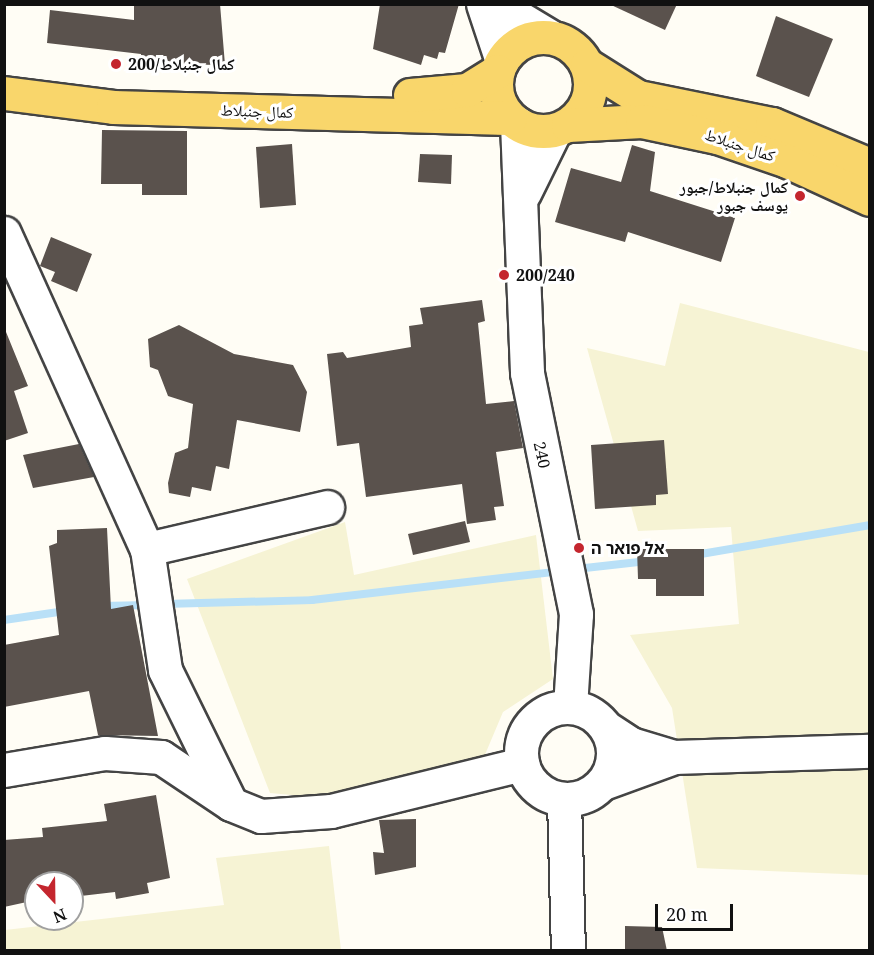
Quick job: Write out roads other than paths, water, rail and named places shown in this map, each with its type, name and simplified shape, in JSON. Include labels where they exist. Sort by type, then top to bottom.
[{"type":"main road","points":[[551,37],[570,44],[588,65],[590,97],[561,127],[535,131],[514,121],[496,94],[500,66],[517,44],[551,37]]},
{"type":"main road","name":"كمال جنبلاط","points":[[588,65],[638,97],[772,124],[870,165]]},
{"type":"main road","name":"كمال جنبلاط","points":[[4,73],[156,89],[420,96],[467,90],[500,66]]},
{"type":"main road","name":"كمال جنبلاط","points":[[4,93],[113,107],[514,121]]},
{"type":"main road","name":"كمال جنبلاط","points":[[561,127],[612,119],[696,131],[768,153],[870,199]]},
{"type":"street","points":[[483,4],[500,66]]},
{"type":"street","points":[[496,4],[551,37]]},
{"type":"street","name":"240","points":[[514,121],[522,200],[527,372],[576,614],[570,707]]},
{"type":"street","name":"240","points":[[522,200],[561,127]]},
{"type":"street","points":[[4,233],[147,549],[165,670],[231,804]]},
{"type":"street","points":[[147,549],[327,507]]},
{"type":"street","points":[[674,757],[631,744],[606,728],[596,717],[570,707],[549,711],[531,724],[521,750],[522,764],[537,789],[564,799],[579,798],[603,783],[674,757],[870,751]]},
{"type":"street","points":[[603,783],[614,756],[606,728]]},
{"type":"street","points":[[4,770],[105,753],[161,757],[231,804],[261,816],[332,811],[522,764]]},
{"type":"street","points":[[564,799],[568,951]]},
{"type":"waterway","points":[[695,555],[870,525]]},
{"type":"waterway","points":[[576,569],[648,561]]},
{"type":"waterway","points":[[164,604],[312,600],[561,571]]},
{"type":"waterway","points":[[101,606],[149,605]]},
{"type":"waterway","points":[[4,620],[65,611]]},
{"type":"place","name":"200/كمال جنبلاط","points":[[116,64]]},
{"type":"place","name":"كمال جنبلاط/جبور يوسف جبور","points":[[800,196]]},
{"type":"place","name":"200/240","points":[[504,275]]},
{"type":"place","name":"אל פואר ה","points":[[579,548]]}]
